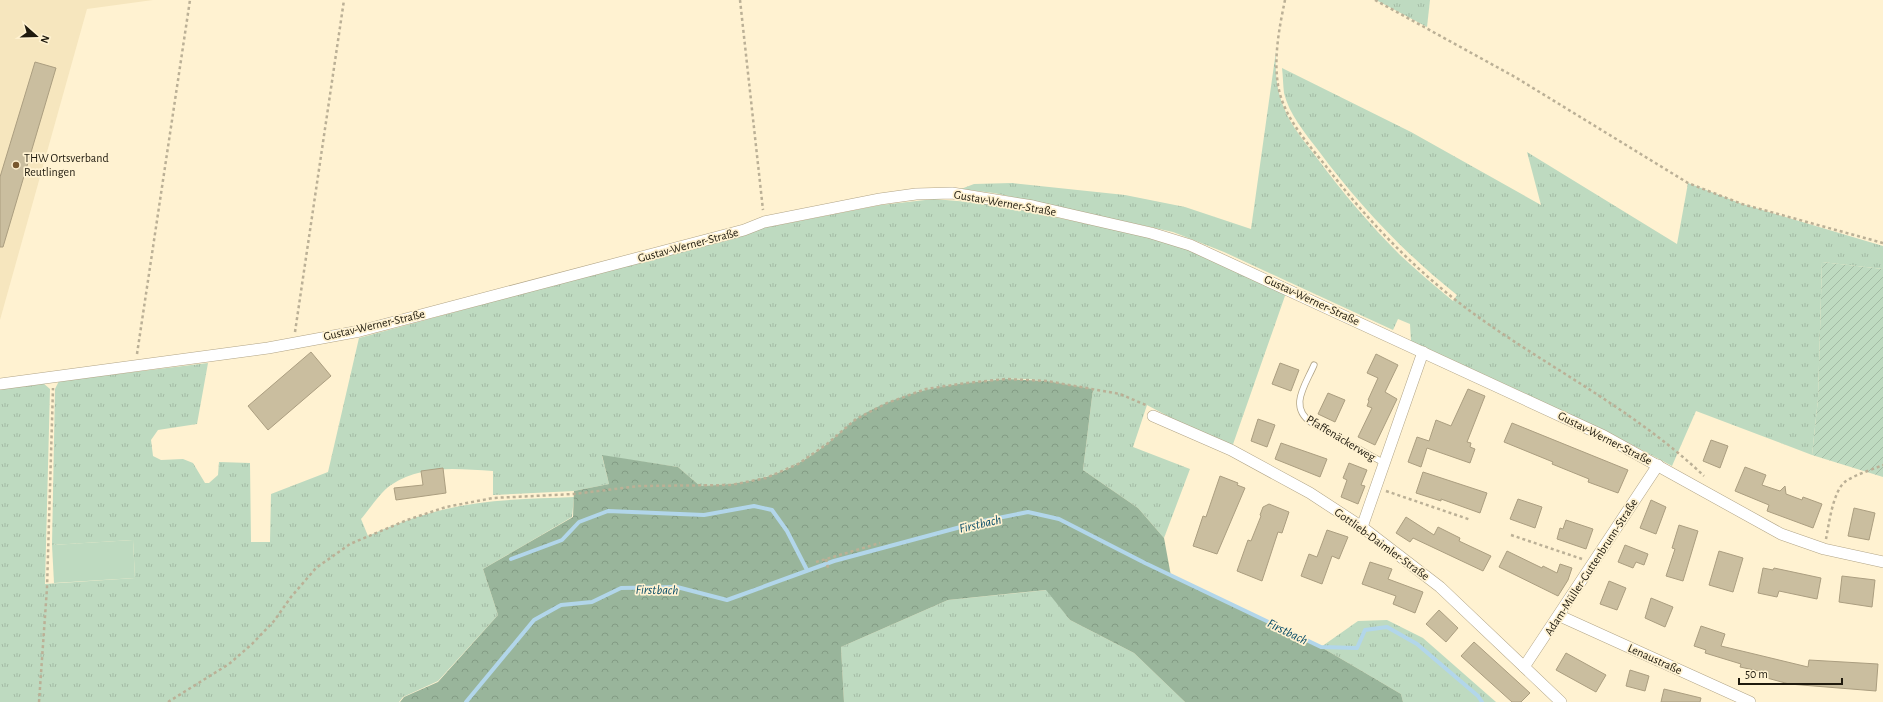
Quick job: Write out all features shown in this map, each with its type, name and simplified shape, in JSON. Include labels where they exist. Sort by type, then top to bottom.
[{"type":"street","name":"Gustav-Werner-Straße","points":[[0,384],[268,348],[360,331],[744,230],[764,222],[820,210],[902,196],[934,193],[972,195],[1033,206],[1170,238],[1221,258],[1604,436],[1764,526],[1797,541],[1824,549],[1883,562]]},
{"type":"street","name":"Pfaffenäckerweg","points":[[1362,527],[1423,352]]},
{"type":"street","name":"Gottlieb-Daimler-Straße","points":[[1153,416],[1231,450],[1310,494],[1362,527],[1440,587],[1561,702]]},
{"type":"street","name":"Adam-Müller-Guttenbrunn-Straße","points":[[1524,667],[1560,616],[1658,465]]},
{"type":"street","name":"Lenaustraße","points":[[1560,616],[1750,702]]},
{"type":"lane","name":"Pfaffenäckerweg","points":[[1314,365],[1300,397],[1300,407],[1303,416],[1312,424],[1384,463]]},
{"type":"path","points":[[135,366],[190,0]]},
{"type":"path","points":[[294,343],[344,0]]},
{"type":"path","points":[[740,0],[764,222]]},
{"type":"path","points":[[1285,0],[1276,75],[1280,94],[1293,123],[1356,204],[1403,253],[1456,300],[1506,336],[1638,423],[1688,460],[1705,477]]},
{"type":"path","points":[[1375,0],[1515,77],[1688,183],[1742,204],[1883,243]]},
{"type":"path","points":[[39,702],[47,573],[54,392],[52,377]]},
{"type":"path","points":[[168,702],[229,664],[252,644],[274,621],[290,598],[316,568],[350,544],[407,520],[446,507],[493,498],[574,494],[639,486],[731,485],[766,478],[798,464],[827,444],[856,419],[887,403],[926,389],[966,383],[1006,379],[1047,381],[1093,389],[1120,394],[1147,404],[1153,416]]},
{"type":"path","points":[[1824,549],[1836,496],[1840,487],[1846,482],[1883,464]]},
{"type":"path","points":[[1376,488],[1471,520]]},
{"type":"path","points":[[1511,535],[1594,563]]},
{"type":"path","points":[[816,562],[880,543]]},
{"type":"path","points":[[826,559],[828,568]]},
{"type":"shaded area","points":[[0,0],[153,0],[87,9],[0,320]]},
{"type":"green space","points":[[1376,0],[1430,0],[1427,27]]},
{"type":"green space","points":[[1276,51],[1276,73],[1279,94],[1290,121],[1299,134],[1336,183],[1378,232],[1406,261],[1453,301],[1457,295],[1400,245],[1366,209],[1333,170],[1303,130],[1286,101],[1282,68],[1411,132],[1541,205],[1527,152],[1677,244],[1688,183],[1742,204],[1883,246],[1883,269],[1822,262],[1818,399],[1812,455],[1696,411],[1672,466],[1606,431],[1411,341],[1410,324],[1398,319],[1393,330],[1224,252],[1173,232],[994,193],[961,189],[974,184],[1012,183],[1125,195],[1185,207],[1251,229]]},
{"type":"green space","points":[[934,199],[992,204],[1150,237],[1188,249],[1286,293],[1231,450],[1147,405],[1133,447],[1190,469],[1164,538],[1138,508],[1083,470],[1093,389],[1049,381],[1027,379],[985,381],[925,393],[881,406],[857,419],[827,444],[796,464],[767,477],[752,481],[700,486],[678,467],[602,456],[609,484],[574,491],[493,495],[493,471],[440,469],[403,478],[387,488],[361,519],[368,536],[416,517],[436,511],[477,503],[574,497],[572,517],[483,569],[498,615],[438,681],[403,697],[399,702],[0,702],[0,388],[43,383],[50,389],[45,584],[135,578],[133,540],[52,545],[55,389],[59,381],[208,363],[197,424],[158,430],[151,440],[153,456],[161,460],[183,459],[193,463],[205,483],[209,483],[218,475],[219,462],[250,463],[251,542],[270,542],[271,494],[328,472],[359,338],[763,228],[881,205]]},
{"type":"green space","points":[[1822,262],[1883,269],[1883,477],[1812,455],[1818,399]]},
{"type":"green space","points":[[1006,379],[1047,381],[1093,389],[1083,470],[1138,508],[1164,538],[1171,576],[1321,647],[1401,694],[1403,702],[1185,702],[1134,653],[1070,620],[1046,590],[948,600],[841,647],[844,702],[400,702],[404,697],[438,682],[498,615],[483,569],[573,517],[574,491],[609,484],[602,455],[678,467],[700,486],[752,481],[767,477],[797,464],[827,444],[859,417],[901,397],[946,386]]},
{"type":"green space","points":[[133,540],[135,578],[54,583],[52,545]]},
{"type":"green space","points":[[1047,590],[1070,620],[1134,653],[1185,702],[844,702],[841,647],[948,600]]},
{"type":"green space","points":[[1387,620],[1423,638],[1496,702],[1403,702],[1401,694],[1321,647],[1358,621]]},
{"type":"building","name":"THW Ortsverband Reutlingen","points":[[35,62],[56,68],[3,247],[0,247],[0,177]]},
{"type":"building","points":[[311,352],[331,376],[268,430],[248,406]]},
{"type":"building","points":[[1376,354],[1398,365],[1385,392],[1397,399],[1375,445],[1358,437],[1372,408],[1367,406],[1368,400],[1378,378],[1367,373]]},
{"type":"building","points":[[1280,363],[1299,370],[1291,391],[1272,384]]},
{"type":"building","points":[[1468,389],[1485,396],[1467,442],[1471,443],[1470,447],[1475,449],[1470,463],[1427,448],[1421,467],[1408,462],[1417,437],[1429,441],[1436,420],[1451,426]]},
{"type":"building","points":[[1328,393],[1345,400],[1335,422],[1318,414]]},
{"type":"building","points":[[1258,419],[1275,425],[1267,447],[1251,441]]},
{"type":"building","points":[[1512,423],[1628,470],[1618,493],[1588,482],[1589,479],[1552,464],[1553,462],[1504,442]]},
{"type":"building","points":[[1711,440],[1728,446],[1720,468],[1703,461]]},
{"type":"building","points":[[1281,443],[1327,459],[1320,477],[1275,459]]},
{"type":"building","points":[[1349,463],[1367,470],[1361,485],[1365,486],[1358,504],[1341,497],[1347,480],[1343,478]]},
{"type":"building","points":[[1745,467],[1766,475],[1762,485],[1780,491],[1785,486],[1786,494],[1802,500],[1803,497],[1822,504],[1813,528],[1767,511],[1769,505],[1735,491]]},
{"type":"building","points":[[443,468],[446,493],[396,500],[394,488],[423,485],[421,471]]},
{"type":"building","points":[[1423,472],[1487,493],[1480,513],[1441,499],[1441,501],[1416,493]]},
{"type":"building","points":[[1220,476],[1238,483],[1237,485],[1245,488],[1217,554],[1193,546],[1203,516],[1206,517]]},
{"type":"building","points":[[1518,499],[1542,507],[1535,528],[1510,519]]},
{"type":"building","points":[[1651,500],[1666,507],[1656,534],[1640,528]]},
{"type":"building","points":[[1269,504],[1289,512],[1282,533],[1278,532],[1262,581],[1237,571],[1248,540],[1251,541],[1263,507]]},
{"type":"building","points":[[1854,508],[1875,513],[1869,540],[1848,536]]},
{"type":"building","points":[[1406,517],[1434,535],[1438,527],[1460,538],[1459,541],[1491,556],[1483,571],[1413,538],[1410,542],[1396,533]]},
{"type":"building","points":[[1566,520],[1593,529],[1586,549],[1557,539],[1560,528],[1563,529]]},
{"type":"building","points":[[1679,525],[1698,531],[1683,581],[1666,576],[1675,549],[1672,548]]},
{"type":"building","points":[[1327,530],[1348,537],[1339,559],[1332,556],[1322,584],[1301,576],[1309,554],[1317,557]]},
{"type":"building","points":[[1625,545],[1648,554],[1644,565],[1636,562],[1633,568],[1618,562]]},
{"type":"building","points":[[1507,551],[1542,568],[1543,566],[1557,573],[1560,564],[1572,568],[1568,580],[1558,596],[1499,567]]},
{"type":"building","points":[[1719,551],[1743,558],[1733,592],[1709,585]]},
{"type":"building","points":[[1370,562],[1392,569],[1388,579],[1423,592],[1415,613],[1393,604],[1396,596],[1362,584]]},
{"type":"building","points":[[1763,568],[1773,570],[1774,568],[1821,578],[1817,599],[1779,591],[1777,597],[1758,593]]},
{"type":"building","points":[[1842,576],[1875,580],[1872,607],[1839,602]]},
{"type":"building","points":[[1609,581],[1626,588],[1617,610],[1600,604]]},
{"type":"building","points":[[1651,598],[1673,607],[1665,627],[1645,618]]},
{"type":"building","points":[[1439,610],[1458,628],[1446,642],[1426,624]]},
{"type":"building","points":[[1701,626],[1725,634],[1721,646],[1808,667],[1809,660],[1878,664],[1876,691],[1789,684],[1767,678],[1768,673],[1740,667],[1741,664],[1705,653],[1706,650],[1694,646]]},
{"type":"building","points":[[1474,642],[1530,693],[1521,702],[1512,702],[1461,656]]},
{"type":"building","points":[[1566,653],[1606,675],[1596,692],[1556,670]]},
{"type":"building","points":[[1630,670],[1649,676],[1645,691],[1626,686]]},
{"type":"building","points":[[1664,689],[1701,698],[1700,702],[1661,702]]},
{"type":"waterway","points":[[511,559],[562,540],[579,522],[608,511],[704,515],[754,506],[772,510],[787,531],[807,570]]},
{"type":"waterway","name":"Firstbach","points":[[466,702],[534,620],[561,605],[592,602],[621,588],[677,587],[727,600],[834,561],[983,521],[1028,512],[1059,519],[1145,563],[1321,647],[1357,648],[1365,630],[1387,627],[1417,644],[1478,696],[1482,702]]},
{"type":"place","name":"THW Ortsverband Reutlingen","points":[[16,165]]}]
